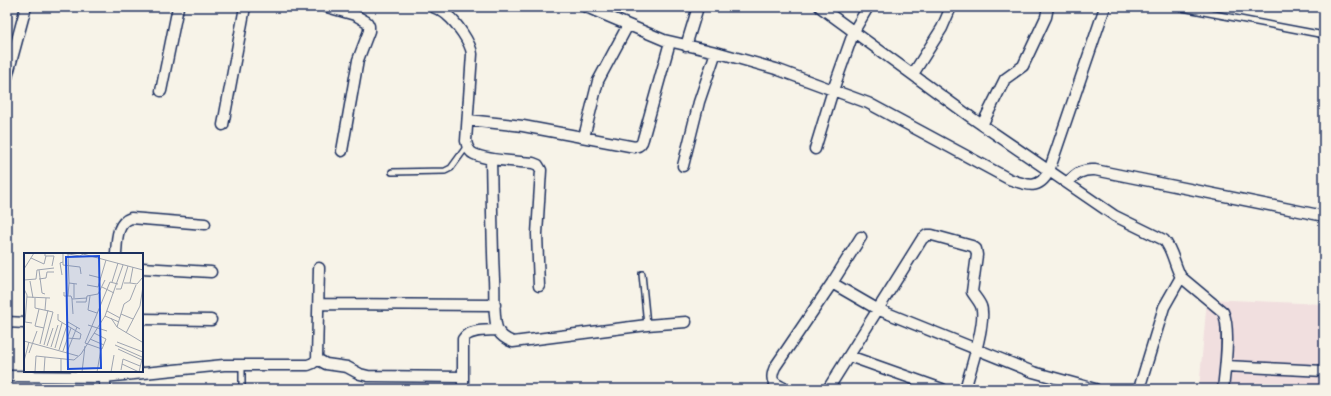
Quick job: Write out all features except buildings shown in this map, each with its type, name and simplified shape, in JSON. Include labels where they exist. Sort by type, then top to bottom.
[{"type":"street","points":[[7,77],[26,7]]},
{"type":"street","points":[[161,91],[178,7]]},
{"type":"street","points":[[223,125],[245,7]]},
{"type":"street","points":[[327,7],[355,15],[367,22],[369,26],[369,31],[358,60],[342,151]]},
{"type":"street","points":[[433,7],[449,11],[451,19],[471,47],[472,54],[466,141],[467,146],[473,154],[491,159],[533,163],[538,165],[541,170],[537,234],[539,286]]},
{"type":"street","points":[[586,7],[664,40],[716,52],[776,69],[875,106],[1008,179],[1025,185],[1040,183],[1045,179],[1049,171],[1106,7]]},
{"type":"street","points":[[686,46],[698,7]]},
{"type":"street","points":[[820,7],[982,125],[1115,216],[1164,240],[1169,245],[1180,277],[1223,312],[1227,319],[1226,366],[1223,389]]},
{"type":"street","points":[[815,149],[833,90],[854,31],[868,7]]},
{"type":"street","points":[[913,74],[942,28],[951,7]]},
{"type":"street","points":[[982,125],[1005,79],[1023,66],[1046,17],[1048,7]]},
{"type":"street","points":[[584,137],[598,81],[628,25]]},
{"type":"street","points":[[468,120],[522,126],[634,147],[639,146],[642,143],[670,42]]},
{"type":"street","points":[[682,166],[699,102],[716,52]]},
{"type":"street","points":[[491,159],[495,305],[498,330],[500,334],[509,341],[513,342],[647,325],[686,322]]},
{"type":"street","points":[[1067,183],[1078,172],[1095,170],[1324,216]]},
{"type":"street","points":[[116,253],[118,232],[121,225],[126,220],[131,218],[205,224]]},
{"type":"street","points":[[828,389],[877,308],[922,239],[927,235],[937,235],[972,246],[976,249],[977,254],[972,292],[981,304],[982,310],[977,349],[965,389]]},
{"type":"street","points":[[786,389],[775,384],[772,380],[772,373],[861,237]]},
{"type":"street","points":[[143,268],[211,272]]},
{"type":"street","points":[[143,371],[242,365],[308,365],[313,363],[317,359],[319,268]]},
{"type":"street","points":[[1139,389],[1164,307],[1180,277]]},
{"type":"street","points":[[832,283],[877,308],[1033,372],[1095,389]]},
{"type":"street","points":[[319,304],[495,305]]},
{"type":"street","points":[[143,319],[211,320]]},
{"type":"street","points":[[7,322],[24,323]]},
{"type":"street","points":[[463,389],[463,339],[466,335],[471,333],[498,330]]},
{"type":"street","points":[[849,356],[942,389]]},
{"type":"street","points":[[317,359],[326,364],[347,367],[360,374],[368,376],[463,377]]},
{"type":"street","points":[[1226,366],[1324,371]]},
{"type":"street","points":[[7,376],[132,372]]},
{"type":"street","points":[[104,374],[105,389]]},
{"type":"lane","points":[[1178,7],[1324,35]]},
{"type":"lane","points":[[392,172],[445,171],[451,168],[467,146]]},
{"type":"lane","points":[[642,274],[647,325]]},
{"type":"lane","points":[[242,365],[242,389]]},
{"type":"shaded area","points":[[1207,299],[1324,304],[1324,389],[1199,389]]}]
